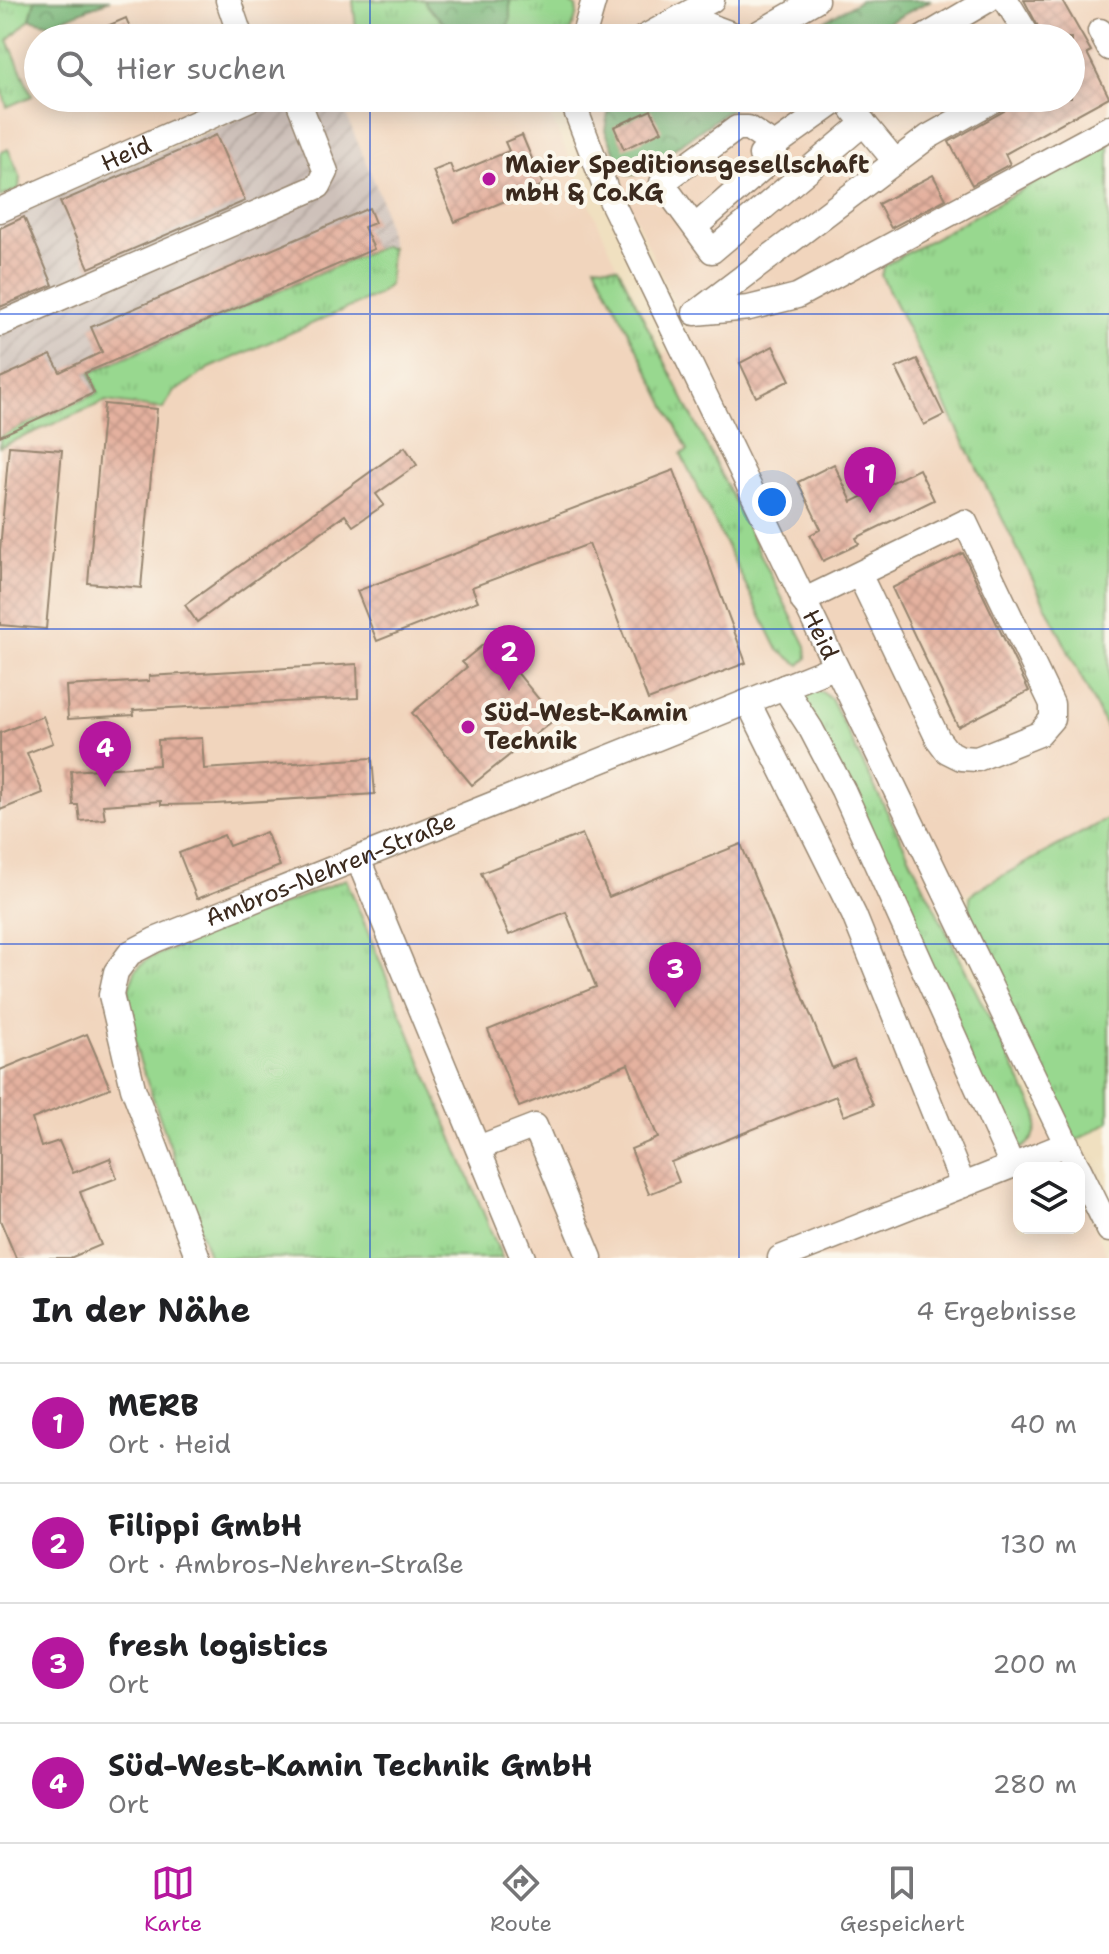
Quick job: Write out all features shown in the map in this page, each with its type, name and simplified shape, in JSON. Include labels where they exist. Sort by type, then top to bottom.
[{"type":"street","points":[[228,0],[236,24]]},
{"type":"street","points":[[587,24],[594,0]]},
{"type":"street","points":[[668,24],[712,0]]},
{"type":"street","points":[[774,24],[816,0]]},
{"type":"street","points":[[947,24],[988,0]]},
{"type":"street","points":[[1006,0],[1021,24]]},
{"type":"street","points":[[683,16],[704,24]]},
{"type":"street","name":"Heid","points":[[0,210],[220,112]]},
{"type":"street","points":[[0,324],[319,186],[326,172],[302,112]]},
{"type":"street","name":"Heid","points":[[576,112],[607,192],[1076,1162]]},
{"type":"street","points":[[689,219],[752,160],[822,112]]},
{"type":"street","points":[[854,112],[895,161]]},
{"type":"street","points":[[673,330],[895,161],[928,137],[972,112]]},
{"type":"street","points":[[775,146],[748,128],[737,128],[662,183],[712,251],[864,123]]},
{"type":"street","points":[[695,313],[749,308],[797,296],[1109,128]]},
{"type":"street","points":[[803,601],[965,522],[1052,704],[1052,719],[1039,734],[977,759],[961,758],[947,751],[938,739],[859,574]]},
{"type":"street","name":"Ambros-Nehren-Straße","points":[[198,1258],[133,1088],[111,995],[116,972],[130,953],[155,940],[834,667]]},
{"type":"street","points":[[784,687],[811,729],[843,790],[1012,1165]]},
{"type":"street","points":[[748,702],[854,915],[963,1185]]},
{"type":"street","points":[[358,859],[523,1258]]},
{"type":"street","points":[[478,1148],[535,1126],[590,1258]]},
{"type":"street","points":[[780,1258],[1067,1144]]},
{"type":"street","name":"Heid","points":[[1085,1181],[1109,1230]]},
{"type":"shaded area","points":[[0,0],[1109,0],[1109,142],[885,265],[881,275],[1109,733],[1109,818],[976,890],[934,907],[1063,1162],[1013,1162],[1013,1234],[1085,1234],[1085,1207],[1109,1258],[0,1258],[0,221],[254,112],[547,112],[618,267],[662,354],[692,342],[587,112],[1085,112],[1085,24],[24,24],[24,112],[201,112],[0,197]]},
{"type":"shaded area","points":[[254,112],[345,112],[381,198],[391,247],[383,246],[91,373],[99,393],[0,436],[0,221]]},
{"type":"green space","points":[[0,0],[35,0],[30,19],[8,40],[24,77],[24,100],[7,107],[0,84]]},
{"type":"green space","points":[[35,0],[110,0],[50,24],[30,19]]},
{"type":"green space","points":[[353,0],[564,0],[576,7],[577,14],[574,24],[356,24]]},
{"type":"green space","points":[[424,0],[510,0],[510,20],[509,24],[445,24]]},
{"type":"green space","points":[[861,0],[931,0],[886,24],[819,24]]},
{"type":"green space","points":[[726,112],[637,175],[624,173],[605,130],[608,113]]},
{"type":"green space","points":[[1109,142],[1109,733],[881,275],[885,265]]},
{"type":"green space","points":[[8,149],[20,176],[19,189],[0,197],[0,153]]},
{"type":"green space","points":[[383,246],[391,247],[389,285],[378,295],[210,368],[173,393],[163,409],[106,401],[0,447],[0,436],[98,393],[90,373]]},
{"type":"green space","points":[[595,265],[618,267],[806,646],[807,658],[800,665],[778,650],[681,454],[688,450]]},
{"type":"green space","points":[[822,692],[831,699],[1037,1114],[1033,1138],[1014,1152],[798,696]]},
{"type":"green space","points":[[1109,818],[1109,1122],[1075,1141],[969,920],[970,897],[976,890]]},
{"type":"green space","points":[[346,879],[502,1258],[210,1258],[139,1059],[128,1007],[129,987],[136,969],[149,958]]},
{"type":"building","points":[[1024,0],[1062,0],[1076,24],[1037,24]]},
{"type":"building","points":[[126,18],[128,24],[112,24]]},
{"type":"building","points":[[1085,40],[1091,51],[1087,53],[1109,97],[1085,110]]},
{"type":"building","points":[[652,112],[662,131],[624,149],[614,127]]},
{"type":"building","points":[[1002,112],[1082,112],[1005,154],[1010,164],[972,185],[949,142]]},
{"type":"building","points":[[216,135],[245,201],[89,268],[60,202]]},
{"type":"building","name":"Maier Speditionsgesellschaft mbH & Co.KG","points":[[522,135],[543,185],[455,222],[433,171],[450,164],[454,174],[509,151],[505,142]]},
{"type":"building","points":[[933,175],[946,199],[891,228],[878,204]]},
{"type":"building","points":[[369,208],[375,223],[364,227],[374,249],[85,373],[94,393],[0,436],[0,378],[51,355],[60,372],[102,352],[91,327]]},
{"type":"building","points":[[24,217],[53,285],[0,307],[0,228]]},
{"type":"building","points":[[773,346],[790,380],[756,397],[740,363]]},
{"type":"building","points":[[917,359],[944,415],[924,425],[896,368]]},
{"type":"building","points":[[104,404],[157,409],[141,588],[88,583]]},
{"type":"building","points":[[9,446],[62,450],[46,629],[0,625],[0,550]]},
{"type":"building","points":[[405,447],[417,465],[376,494],[384,505],[353,526],[345,515],[197,622],[185,605]]},
{"type":"building","points":[[834,464],[852,502],[919,469],[934,500],[856,538],[859,544],[823,561],[810,535],[821,529],[798,482]]},
{"type":"building","points":[[674,470],[746,663],[648,700],[589,544],[472,587],[478,601],[377,641],[357,591]]},
{"type":"building","points":[[963,553],[1029,691],[958,727],[892,588]]},
{"type":"building","name":"Süd-West-Kamin Technik","points":[[490,639],[555,719],[472,785],[412,713],[467,667],[462,662]]},
{"type":"building","points":[[357,664],[358,698],[133,710],[134,715],[68,719],[66,686],[149,681],[149,676]]},
{"type":"building","points":[[43,716],[53,743],[27,753],[43,793],[0,810],[0,733]]},
{"type":"building","points":[[202,738],[204,769],[372,758],[375,794],[215,804],[161,805],[161,801],[103,805],[105,819],[80,821],[78,805],[73,805],[71,771],[159,765],[158,740]]},
{"type":"building","points":[[266,832],[280,866],[197,899],[179,853],[224,835],[229,846]]},
{"type":"building","points":[[582,834],[609,897],[741,844],[832,1068],[854,1059],[873,1105],[844,1116],[836,1096],[671,1162],[679,1182],[649,1194],[631,1149],[658,1138],[628,1064],[519,1107],[488,1030],[596,987],[566,912],[509,935],[481,873]]},
{"type":"building","points":[[87,1034],[110,1088],[32,1119],[41,1147],[59,1141],[73,1173],[110,1158],[117,1178],[80,1192],[101,1245],[70,1258],[16,1258],[0,1220],[0,1070]]},
{"type":"place","name":"Maier Speditionsgesellschaft mbH & Co.KG","points":[[489,179]]},
{"type":"place","name":"MERB","points":[[870,513]]},
{"type":"place","name":"Filippi GmbH","points":[[509,691]]},
{"type":"place","name":"Süd-West-Kamin Technik","points":[[468,727]]},
{"type":"place","name":"Süd-West-Kamin Technik GmbH","points":[[105,787]]},
{"type":"place","name":"fresh logistics","points":[[675,1008]]}]
